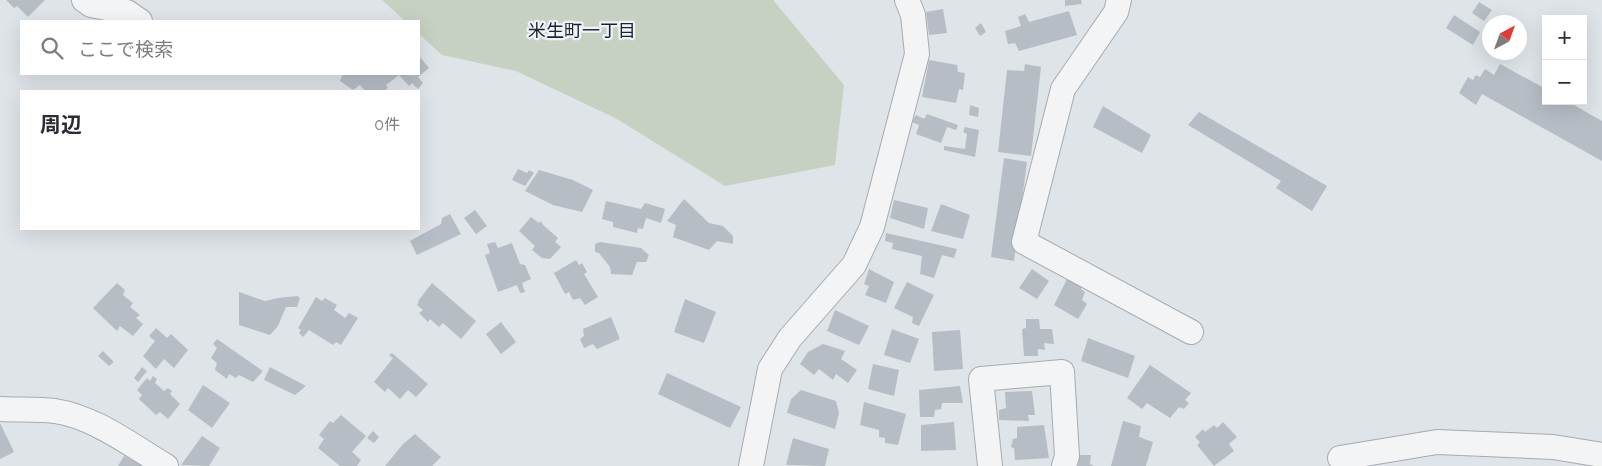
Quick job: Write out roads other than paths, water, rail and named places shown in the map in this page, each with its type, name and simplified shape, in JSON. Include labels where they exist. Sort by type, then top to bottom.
[{"type":"street","points":[[84,0],[91,4],[127,12],[139,20]]},
{"type":"street","points":[[751,466],[770,369],[790,338],[854,265],[872,227],[917,54],[913,15],[907,0]]},
{"type":"street","points":[[1119,0],[1116,12],[1063,89],[1024,242],[1191,332]]},
{"type":"street","points":[[990,466],[981,378],[1062,372],[1066,456],[1064,466]]},
{"type":"street","points":[[0,409],[56,411],[88,422],[109,432],[166,466]]},
{"type":"street","points":[[1340,458],[1437,442],[1553,447],[1602,456]]},
{"type":"district","name":"米生町一丁目","points":[[582,30]]}]
